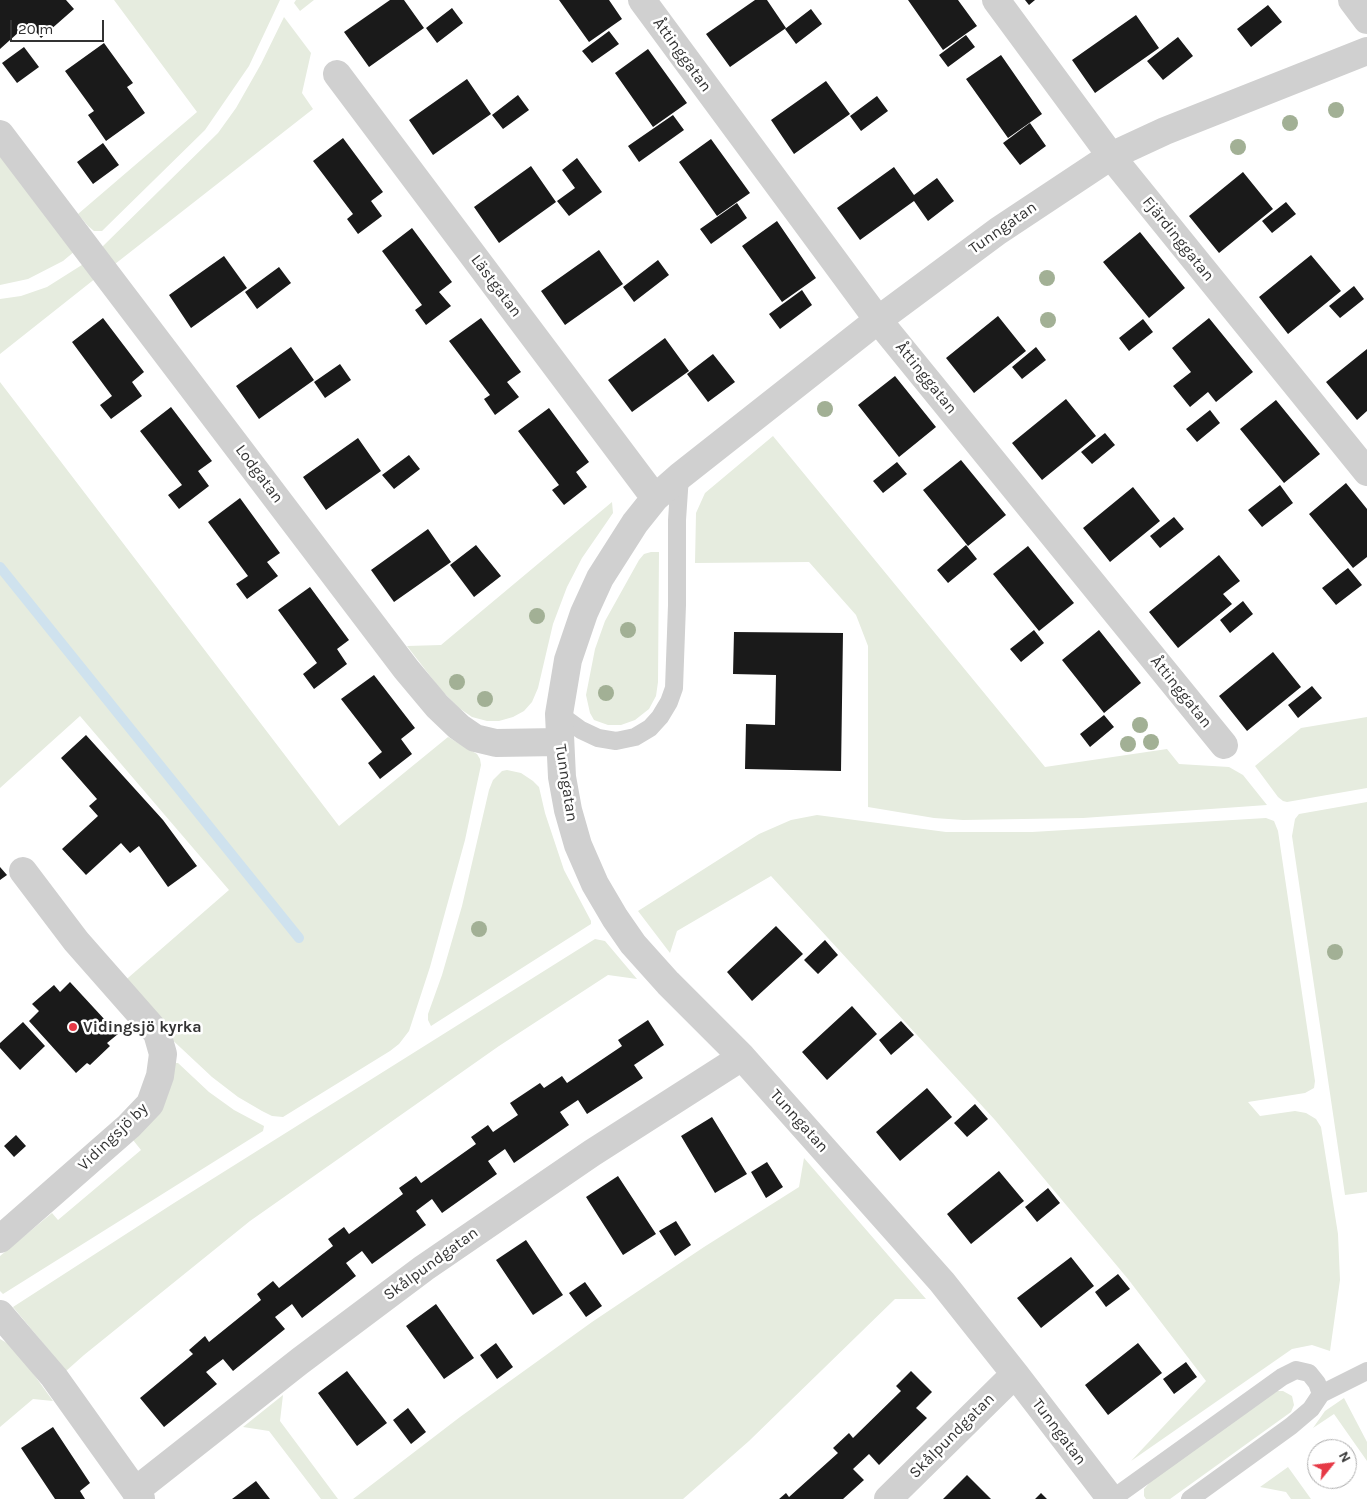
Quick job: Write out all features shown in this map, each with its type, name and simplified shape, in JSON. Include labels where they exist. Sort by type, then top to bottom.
[{"type":"street","name":"Åttinggatan","points":[[642,0],[878,320],[1224,745]]},
{"type":"street","name":"Fjärdinggatan","points":[[996,0],[1111,156],[1367,472]]},
{"type":"street","points":[[1352,0],[1367,20]]},
{"type":"street","name":"Tunngatan","points":[[1111,1499],[942,1282],[742,1058],[668,983],[633,944],[610,909],[595,884],[578,845],[568,810],[562,777],[559,714],[568,660],[584,613],[600,578],[620,545],[655,498],[680,476],[878,320],[998,231],[1111,156],[1165,131],[1367,51]]},
{"type":"street","name":"Lästgatan","points":[[337,74],[655,498]]},
{"type":"street","name":"Lodgatan","points":[[0,134],[406,669],[437,706],[459,728],[475,738],[496,743],[559,742]]},
{"type":"street","name":"Vidingsjö by","points":[[0,1239],[129,1126],[150,1104],[160,1076],[163,1054],[157,1034],[76,941],[23,872]]},
{"type":"street","name":"Skålpundgatan","points":[[0,1314],[54,1377],[138,1495],[300,1361],[424,1268],[592,1152],[742,1058]]},
{"type":"street","name":"Skålpundgatan","points":[[888,1499],[1015,1374]]},
{"type":"lane","name":"Tunngatan","points":[[559,714],[581,730],[598,738],[616,741],[635,737],[650,728],[670,702],[674,688],[677,605],[677,520],[680,476]]},
{"type":"lane","points":[[1111,1499],[1282,1377],[1296,1370],[1309,1373],[1317,1383],[1321,1394]]},
{"type":"lane","points":[[1190,1499],[1291,1426],[1311,1409],[1321,1394],[1367,1371]]},
{"type":"shaded area","points":[[114,0],[280,0],[249,66],[205,130],[102,231],[94,231],[78,214],[197,112]]},
{"type":"shaded area","points":[[296,0],[314,0],[300,11],[294,3]]},
{"type":"shaded area","points":[[284,17],[311,53],[302,93],[313,109],[115,264],[102,247],[218,133],[236,108],[261,64]]},
{"type":"shaded area","points":[[0,151],[75,251],[63,261],[28,279],[0,285]]},
{"type":"shaded area","points":[[85,263],[96,278],[0,354],[0,299],[21,296],[47,287]]},
{"type":"shaded area","points":[[0,382],[339,826],[448,737],[477,754],[480,759],[481,765],[465,840],[430,967],[409,1031],[399,1044],[390,1051],[283,1117],[272,1116],[262,1111],[238,1097],[212,1077],[166,1034],[121,984],[229,890],[80,716],[0,788]]},
{"type":"shaded area","points":[[773,436],[1045,767],[1167,749],[1179,764],[1229,767],[1243,775],[1267,805],[1083,818],[963,820],[934,818],[868,807],[868,646],[856,615],[809,562],[695,563],[696,513],[705,493]]},
{"type":"shaded area","points":[[612,502],[613,513],[582,558],[567,587],[553,624],[538,688],[532,702],[524,711],[499,721],[487,721],[472,717],[459,708],[441,690],[407,646],[441,645]]},
{"type":"shaded area","points":[[659,552],[658,682],[656,696],[649,709],[635,720],[621,725],[608,725],[594,720],[590,713],[586,695],[595,649],[605,621],[639,560],[644,554]]},
{"type":"shaded area","points":[[1367,717],[1367,788],[1287,802],[1278,797],[1255,766],[1301,728]]},
{"type":"shaded area","points":[[507,770],[521,773],[539,787],[545,813],[564,870],[591,924],[431,1026],[428,1014],[442,975],[462,906],[489,790],[493,780],[502,771]]},
{"type":"shaded area","points":[[1367,802],[1367,1192],[1345,1195],[1292,836],[1295,819],[1299,814]]},
{"type":"shaded area","points":[[817,815],[946,832],[1032,832],[1266,818],[1274,821],[1278,831],[1315,1081],[1314,1088],[1305,1093],[1248,1102],[1260,1116],[1295,1111],[1306,1113],[1316,1119],[1321,1127],[1338,1234],[1340,1280],[1330,1351],[1312,1345],[1292,1349],[1131,1461],[1206,1381],[1128,1279],[995,1120],[771,876],[677,931],[670,953],[638,911],[759,834],[791,820]]},
{"type":"shaded area","points":[[595,939],[605,941],[637,979],[608,975],[499,1046],[250,1221],[66,1371],[13,1307],[174,1203]]},
{"type":"shaded area","points":[[175,1063],[178,1063],[209,1092],[234,1110],[264,1126],[263,1131],[3,1294],[0,1291],[0,1256],[52,1213],[58,1220],[141,1150],[129,1135]]},
{"type":"shaded area","points":[[804,1158],[926,1299],[895,1299],[749,1441],[683,1499],[353,1499],[460,1417],[592,1322],[704,1247],[799,1187]]},
{"type":"shaded area","points":[[0,1339],[14,1347],[53,1401],[33,1399],[0,1427]]},
{"type":"shaded area","points":[[1277,1391],[1283,1391],[1292,1396],[1294,1405],[1291,1412],[1170,1499],[1146,1499],[1144,1489],[1151,1481]]},
{"type":"shaded area","points":[[283,1395],[280,1421],[338,1499],[321,1499],[269,1431],[243,1427]]},
{"type":"shaded area","points":[[1344,1398],[1367,1442],[1367,1461],[1357,1447],[1357,1439],[1352,1439],[1334,1414],[1313,1428],[1325,1411]]},
{"type":"shaded area","points":[[1288,1467],[1311,1499],[1291,1499],[1286,1492],[1260,1487]]},
{"type":"building","points":[[0,0],[66,0],[74,9],[41,38],[29,23],[0,49]]},
{"type":"building","points":[[390,0],[404,0],[424,28],[369,67],[344,32]]},
{"type":"building","points":[[559,0],[609,0],[622,19],[589,42]]},
{"type":"building","points":[[755,0],[767,0],[786,28],[730,67],[706,34]]},
{"type":"building","points":[[908,0],[958,0],[977,26],[943,50]]},
{"type":"building","points":[[1025,0],[1035,0],[1029,5]]},
{"type":"building","points":[[1268,5],[1282,22],[1251,47],[1237,29]]},
{"type":"building","points":[[452,8],[463,23],[437,43],[426,28]]},
{"type":"building","points":[[811,9],[822,24],[796,44],[785,29]]},
{"type":"building","points":[[1136,15],[1159,48],[1095,93],[1072,60]]},
{"type":"building","points":[[609,31],[619,44],[592,63],[582,51]]},
{"type":"building","points":[[966,35],[975,47],[948,67],[939,55]]},
{"type":"building","points":[[1178,37],[1193,56],[1163,80],[1147,61]]},
{"type":"building","points":[[104,43],[133,83],[127,87],[145,113],[106,141],[88,115],[94,111],[65,71]]},
{"type":"building","points":[[24,47],[39,67],[17,83],[2,63]]},
{"type":"building","points":[[648,49],[687,103],[653,127],[615,73]]},
{"type":"building","points":[[1001,55],[1042,114],[1008,138],[966,79]]},
{"type":"building","points":[[467,79],[491,114],[433,155],[409,120]]},
{"type":"building","points":[[826,81],[850,114],[794,154],[771,120]]},
{"type":"building","points":[[518,95],[529,110],[503,129],[492,115]]},
{"type":"building","points":[[877,96],[888,111],[861,131],[850,116]]},
{"type":"building","points":[[673,115],[684,130],[639,162],[628,146]]},
{"type":"building","points":[[1030,123],[1046,146],[1020,165],[1003,143]]},
{"type":"building","points":[[343,138],[383,192],[371,201],[382,216],[358,234],[347,219],[353,214],[313,161]]},
{"type":"building","points":[[711,139],[750,193],[717,216],[679,162]]},
{"type":"building","points":[[103,143],[119,165],[93,184],[77,162]]},
{"type":"building","points":[[577,158],[602,192],[569,216],[557,201],[575,188],[562,170]]},
{"type":"building","points":[[531,166],[556,202],[499,243],[474,207]]},
{"type":"building","points":[[894,167],[914,195],[937,178],[954,201],[928,221],[914,201],[860,240],[837,208]]},
{"type":"building","points":[[1243,172],[1273,209],[1219,253],[1189,216]]},
{"type":"building","points":[[1286,202],[1296,214],[1272,233],[1262,221]]},
{"type":"building","points":[[737,203],[747,218],[711,244],[700,229]]},
{"type":"building","points":[[777,221],[816,278],[782,302],[742,246]]},
{"type":"building","points":[[412,228],[452,282],[439,292],[451,306],[426,325],[415,310],[422,305],[382,251]]},
{"type":"building","points":[[1140,232],[1185,288],[1149,318],[1103,262]]},
{"type":"building","points":[[599,250],[623,284],[565,325],[541,291]]},
{"type":"building","points":[[1311,255],[1341,291],[1288,334],[1259,297]]},
{"type":"building","points":[[224,256],[247,288],[191,328],[169,295]]},
{"type":"building","points":[[658,260],[669,275],[634,302],[623,287]]},
{"type":"building","points":[[279,267],[291,283],[257,309],[245,292]]},
{"type":"building","points":[[1354,286],[1364,299],[1340,318],[1329,306]]},
{"type":"building","points":[[802,290],[812,305],[780,329],[769,314]]},
{"type":"building","points":[[998,316],[1026,351],[974,393],[946,358]]},
{"type":"building","points":[[103,318],[144,372],[132,382],[142,396],[111,419],[100,405],[112,396],[72,342]]},
{"type":"building","points":[[481,318],[521,372],[507,382],[519,397],[495,415],[484,399],[490,395],[449,341]]},
{"type":"building","points":[[1209,318],[1253,372],[1216,402],[1208,392],[1190,407],[1173,386],[1191,372],[1172,348]]},
{"type":"building","points":[[1143,319],[1153,332],[1129,351],[1119,338]]},
{"type":"building","points":[[665,338],[689,371],[632,412],[608,380]]},
{"type":"building","points":[[291,347],[314,380],[259,419],[236,386]]},
{"type":"building","points":[[1036,347],[1046,360],[1022,379],[1012,367]]},
{"type":"building","points":[[1367,349],[1367,411],[1357,420],[1326,382]]},
{"type":"building","points":[[713,354],[735,382],[708,402],[687,374]]},
{"type":"building","points":[[340,364],[351,380],[325,398],[314,382]]},
{"type":"building","points":[[895,376],[936,427],[899,457],[858,405]]},
{"type":"building","points":[[1066,399],[1096,436],[1042,480],[1012,443]]},
{"type":"building","points":[[1276,400],[1320,454],[1284,483],[1240,429]]},
{"type":"building","points":[[171,407],[212,461],[198,471],[209,486],[179,509],[168,495],[182,485],[140,431]]},
{"type":"building","points":[[549,408],[589,462],[576,472],[587,487],[564,505],[552,490],[559,485],[518,431]]},
{"type":"building","points":[[1210,410],[1220,423],[1197,442],[1186,429]]},
{"type":"building","points":[[1105,433],[1115,445],[1092,464],[1081,452]]},
{"type":"building","points":[[358,438],[381,471],[326,510],[303,477]]},
{"type":"building","points":[[409,455],[420,469],[394,489],[382,475]]},
{"type":"building","points":[[961,460],[1006,515],[968,546],[923,490]]},
{"type":"building","points":[[897,462],[907,474],[883,493],[873,481]]},
{"type":"building","points":[[1346,483],[1367,509],[1367,557],[1353,568],[1309,514]]},
{"type":"building","points":[[1280,485],[1293,503],[1262,527],[1248,510]]},
{"type":"building","points":[[1133,487],[1160,521],[1110,562],[1083,528]]},
{"type":"building","points":[[240,498],[280,553],[267,562],[278,576],[247,599],[236,584],[248,576],[208,522]]},
{"type":"building","points":[[1174,517],[1184,529],[1160,548],[1150,536]]},
{"type":"building","points":[[428,529],[451,562],[394,602],[371,570]]},
{"type":"building","points":[[476,545],[501,576],[474,597],[450,565]]},
{"type":"building","points":[[966,545],[977,559],[948,583],[937,570]]},
{"type":"building","points":[[1028,546],[1074,603],[1039,631],[993,574]]},
{"type":"building","points":[[1219,555],[1240,581],[1223,594],[1232,604],[1178,648],[1149,612]]},
{"type":"building","points":[[1348,568],[1362,585],[1336,605],[1322,588]]},
{"type":"building","points":[[310,587],[349,640],[337,649],[347,664],[314,689],[303,674],[317,663],[278,610]]},
{"type":"building","points":[[1243,601],[1253,614],[1230,633],[1220,620]]},
{"type":"building","points":[[1034,630],[1044,643],[1021,662],[1010,649]]},
{"type":"building","points":[[1099,630],[1141,683],[1104,713],[1062,660]]},
{"type":"building","points":[[734,632],[843,633],[841,771],[745,769],[746,724],[775,725],[776,675],[733,674]]},
{"type":"building","points":[[1273,652],[1301,687],[1247,731],[1219,696]]},
{"type":"building","points":[[374,675],[415,728],[401,739],[412,754],[380,779],[368,763],[382,752],[341,699]]},
{"type":"building","points":[[1312,686],[1322,698],[1298,718],[1288,705]]},
{"type":"building","points":[[1104,715],[1114,727],[1090,747],[1080,734]]},
{"type":"building","points":[[86,735],[163,820],[197,866],[168,887],[139,846],[130,853],[121,843],[86,875],[62,849],[98,816],[89,806],[97,799],[61,758]]},
{"type":"building","points":[[0,867],[7,875],[0,880]]},
{"type":"building","points":[[776,926],[803,954],[752,1001],[727,972]]},
{"type":"building","points":[[825,940],[838,955],[818,974],[804,960]]},
{"type":"building","name":"Vidingsjö kyrka","points":[[70,982],[118,1034],[107,1043],[110,1046],[90,1065],[87,1063],[76,1073],[29,1021],[39,1011],[32,1004],[54,985],[60,992]]},
{"type":"building","points":[[852,1006],[877,1034],[827,1080],[802,1052]]},
{"type":"building","points":[[648,1020],[664,1045],[634,1065],[643,1078],[587,1114],[578,1100],[560,1112],[569,1125],[514,1163],[505,1149],[488,1161],[497,1174],[442,1213],[432,1199],[416,1211],[426,1225],[372,1264],[362,1251],[346,1263],[356,1276],[302,1318],[292,1304],[275,1317],[285,1329],[233,1371],[223,1359],[206,1372],[217,1384],[164,1427],[140,1398],[193,1354],[189,1350],[205,1336],[209,1342],[261,1300],[257,1294],[273,1281],[279,1288],[333,1246],[328,1239],[344,1227],[349,1234],[403,1194],[399,1188],[416,1176],[421,1183],[476,1144],[471,1137],[488,1125],[493,1132],[518,1115],[510,1103],[540,1083],[544,1088],[562,1076],[567,1083],[622,1046],[618,1040]]},
{"type":"building","points":[[901,1021],[914,1035],[891,1055],[879,1040]]},
{"type":"building","points":[[23,1022],[45,1046],[20,1070],[0,1048],[0,1043]]},
{"type":"building","points":[[927,1088],[952,1117],[900,1161],[876,1132]]},
{"type":"building","points":[[975,1104],[988,1119],[967,1137],[954,1123]]},
{"type":"building","points":[[712,1117],[747,1174],[715,1193],[681,1136]]},
{"type":"building","points":[[16,1135],[26,1146],[14,1157],[4,1146]]},
{"type":"building","points":[[767,1162],[783,1187],[766,1198],[751,1172]]},
{"type":"building","points":[[999,1171],[1024,1201],[971,1244],[947,1214]]},
{"type":"building","points":[[618,1176],[656,1234],[623,1255],[586,1197]]},
{"type":"building","points":[[1048,1188],[1060,1203],[1037,1222],[1025,1207]]},
{"type":"building","points":[[676,1221],[691,1245],[675,1256],[659,1231]]},
{"type":"building","points":[[526,1240],[563,1295],[533,1315],[496,1260]]},
{"type":"building","points":[[1071,1257],[1094,1286],[1041,1328],[1017,1298]]},
{"type":"building","points":[[1118,1274],[1130,1289],[1106,1307],[1095,1292]]},
{"type":"building","points":[[585,1282],[602,1306],[586,1317],[569,1293]]},
{"type":"building","points":[[436,1304],[474,1358],[444,1379],[406,1326]]},
{"type":"building","points":[[496,1343],[513,1367],[497,1379],[480,1355]]},
{"type":"building","points":[[1138,1343],[1162,1373],[1108,1415],[1085,1385]]},
{"type":"building","points":[[1186,1362],[1197,1377],[1174,1394],[1163,1379]]},
{"type":"building","points":[[347,1371],[387,1423],[357,1446],[318,1393]]},
{"type":"building","points":[[911,1371],[932,1392],[916,1408],[927,1418],[879,1465],[869,1454],[853,1469],[864,1480],[843,1499],[779,1499],[786,1493],[789,1497],[838,1453],[833,1448],[849,1433],[853,1438],[901,1391],[896,1386]]},
{"type":"building","points":[[408,1408],[426,1432],[411,1444],[393,1420]]},
{"type":"building","points":[[53,1427],[90,1483],[80,1491],[85,1499],[55,1499],[21,1448]]},
{"type":"building","points":[[967,1475],[991,1499],[943,1499]]},
{"type":"building","points":[[256,1481],[270,1499],[232,1499]]},
{"type":"building","points":[[1041,1493],[1047,1499],[1035,1499]]},
{"type":"waterway","points":[[0,567],[299,938]]},
{"type":"place","name":"Vidingsjö kyrka","points":[[73,1027]]}]
